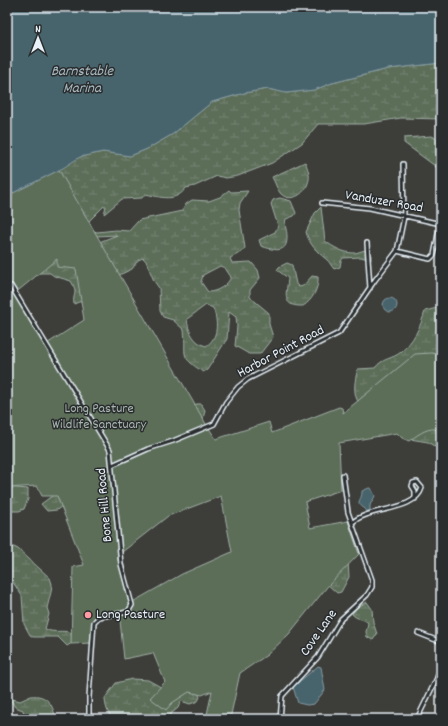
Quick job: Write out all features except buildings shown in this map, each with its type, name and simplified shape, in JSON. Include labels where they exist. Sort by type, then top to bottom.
[{"type":"street","points":[[403,164],[404,217],[397,251],[418,257],[432,258],[436,250],[440,224],[440,207]]},
{"type":"street","name":"Vanduzer Road","points":[[322,203],[366,207],[404,217],[440,224]]},
{"type":"street","points":[[367,243],[370,288]]},
{"type":"street","name":"Harbor Point Road","points":[[112,465],[148,449],[173,441],[214,424],[226,402],[238,387],[248,379],[339,333],[397,251]]},
{"type":"street","name":"Bone Hill Road","points":[[11,286],[110,450],[121,564],[132,605],[128,612],[99,617],[94,622],[88,697],[89,719]]},
{"type":"street","points":[[343,475],[348,512],[353,522],[363,517],[415,499],[422,488],[417,482],[413,483],[412,486],[415,499]]},
{"type":"street","name":"Cove Lane","points":[[280,719],[282,696],[318,657],[338,623],[367,596],[372,584],[353,522]]},
{"type":"street","points":[[441,631],[441,648]]},
{"type":"street","points":[[418,633],[441,642]]},
{"type":"street","points":[[416,719],[437,678],[441,664]]},
{"type":"green space","points":[[441,63],[441,119],[401,118],[364,124],[318,124],[302,143],[272,163],[238,176],[226,178],[217,176],[195,186],[186,188],[177,196],[167,198],[145,194],[142,198],[122,199],[104,214],[106,206],[104,206],[88,222],[91,230],[97,232],[116,230],[129,231],[139,220],[182,211],[186,204],[192,200],[209,201],[220,197],[229,190],[231,192],[248,191],[240,203],[239,210],[245,248],[242,252],[230,258],[232,263],[251,262],[258,270],[260,278],[250,290],[250,297],[269,313],[269,324],[273,337],[260,354],[249,354],[235,346],[237,326],[236,317],[229,312],[227,339],[207,370],[203,372],[190,362],[185,355],[184,330],[173,320],[163,317],[160,311],[159,288],[154,281],[146,261],[143,258],[138,260],[132,269],[117,276],[86,299],[74,304],[75,289],[71,281],[54,276],[50,273],[38,273],[53,260],[117,235],[96,236],[7,196],[80,157],[103,152],[130,156],[147,149],[173,134],[212,102],[244,93],[268,89],[286,93],[314,90],[332,83],[388,69]],"holes":[[[220,266],[225,268],[231,277],[230,280],[222,288],[208,292],[201,282],[203,275]],[[206,305],[213,308],[216,318],[215,334],[213,339],[206,346],[198,342],[192,336],[187,319]]]},
{"type":"green space","points":[[432,136],[441,141],[441,173],[435,166],[404,143],[404,138]]},
{"type":"green space","points":[[305,162],[309,180],[304,191],[297,196],[289,198],[285,197],[278,190],[272,177]]},
{"type":"green space","name":"Long Pasture Wildlife Sanctuary","points":[[59,170],[216,439],[269,422],[272,433],[339,407],[342,408],[343,413],[415,354],[432,353],[441,355],[441,430],[428,430],[409,441],[402,438],[397,433],[339,443],[341,490],[305,502],[310,528],[348,521],[359,554],[327,587],[289,634],[267,655],[240,673],[230,719],[206,719],[212,691],[202,695],[189,692],[172,703],[166,710],[150,698],[165,682],[153,653],[124,659],[119,611],[94,618],[91,643],[71,644],[73,567],[84,565],[57,496],[42,496],[37,486],[7,488],[7,196]],"holes":[[[57,259],[57,267],[76,269],[84,320],[45,345],[14,294]],[[221,496],[232,552],[182,574],[129,604],[117,556],[168,516]]]},
{"type":"green space","points":[[280,198],[291,201],[296,213],[294,216],[286,219],[287,242],[285,246],[282,249],[275,250],[261,246],[259,240],[275,232],[278,226],[271,204],[273,200]]},
{"type":"green space","points":[[321,207],[325,241],[342,251],[350,253],[367,250],[371,255],[371,260],[361,257],[343,258],[340,267],[334,269],[317,251],[311,244],[306,232],[315,213]]},
{"type":"green space","points":[[287,263],[292,265],[296,284],[299,287],[303,286],[312,276],[318,277],[314,294],[303,306],[291,304],[286,298],[288,278],[277,270],[279,267]]},
{"type":"green space","points":[[441,307],[441,451],[428,442],[404,438],[359,403],[355,395],[355,386],[358,369],[375,368],[384,360],[401,352],[416,333],[425,311]]},
{"type":"green space","points":[[201,404],[205,410],[202,424],[192,405]]},
{"type":"green space","points":[[7,487],[28,489],[28,499],[24,509],[19,511],[7,511]]},
{"type":"green space","points":[[56,493],[63,505],[57,510],[47,511],[41,504]]},
{"type":"green space","points":[[7,547],[14,547],[18,549],[50,578],[52,584],[47,608],[49,614],[45,629],[71,633],[72,643],[67,646],[58,637],[33,637],[30,635],[24,624],[22,596],[7,573]]},
{"type":"green space","points":[[348,562],[349,577],[341,592],[337,593],[327,584]]},
{"type":"green space","points":[[367,602],[372,609],[373,622],[377,634],[373,640],[367,637],[366,632],[368,623],[352,614],[356,608]]},
{"type":"green space","points":[[132,679],[148,680],[168,691],[191,691],[198,693],[200,697],[198,701],[190,704],[181,701],[178,708],[165,719],[114,719],[107,710],[105,698],[116,683]]},
{"type":"green space","points":[[31,696],[37,696],[45,699],[51,705],[56,719],[25,719],[23,710],[15,707],[9,698],[20,701]]},
{"type":"water","name":"Barnstable Marina","points":[[7,7],[441,7],[441,63],[388,69],[332,83],[314,90],[286,93],[268,89],[244,93],[212,102],[173,134],[147,149],[130,156],[103,152],[80,157],[63,168],[7,196]]},
{"type":"water","points":[[387,298],[393,298],[397,302],[397,308],[393,312],[387,312],[383,308],[383,302]]},
{"type":"water","points":[[371,488],[375,496],[370,505],[370,511],[366,511],[359,504],[359,502],[362,491]]},
{"type":"water","points":[[318,666],[321,667],[325,690],[314,704],[307,705],[298,703],[293,687]]},
{"type":"place","name":"Long Pasture","points":[[88,615]]}]
